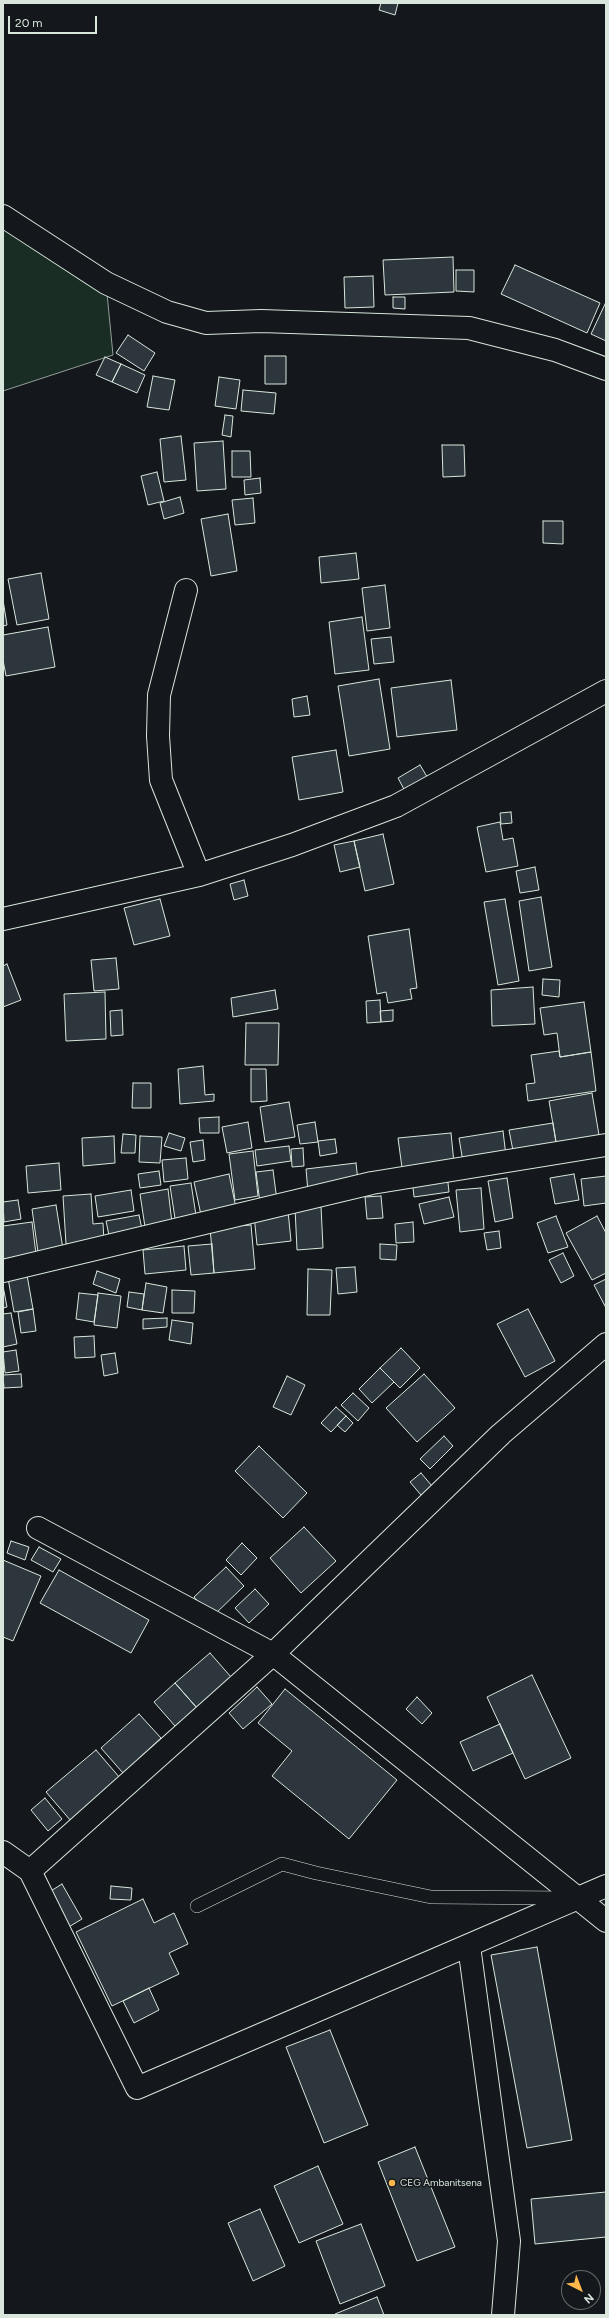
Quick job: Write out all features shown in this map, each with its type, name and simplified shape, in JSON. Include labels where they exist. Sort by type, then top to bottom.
[{"type":"street","points":[[3,216],[106,283],[167,312],[206,323],[262,322],[469,328],[555,350],[606,369]]},
{"type":"street","points":[[186,590],[159,695],[158,736],[161,780],[199,875]]},
{"type":"street","points":[[3,919],[199,875],[292,845],[396,806],[606,691]]},
{"type":"street","points":[[3,1271],[372,1183],[606,1145]]},
{"type":"street","points":[[30,1871],[273,1654],[501,1434],[606,1344]]},
{"type":"street","points":[[38,1528],[273,1654],[606,1921]]},
{"type":"street","points":[[3,1852],[30,1871],[137,2088],[606,1886]]},
{"type":"street","points":[[469,1946],[509,2241],[503,2315]]},
{"type":"lane","points":[[197,1906],[282,1864],[316,1873],[431,1897],[576,1898]]},
{"type":"green space","points":[[3,216],[106,283],[113,355],[3,391]]},
{"type":"building","points":[[381,3],[398,3],[395,15],[379,10]]},
{"type":"building","points":[[453,257],[454,292],[385,295],[383,260]]},
{"type":"building","points":[[515,265],[600,303],[587,333],[501,294]]},
{"type":"building","points":[[456,270],[474,270],[474,292],[456,291]]},
{"type":"building","points":[[373,276],[374,307],[345,308],[344,277]]},
{"type":"building","points":[[393,297],[405,297],[405,309],[393,308]]},
{"type":"building","points":[[606,302],[606,341],[591,334]]},
{"type":"building","points":[[128,335],[155,353],[144,371],[116,353]]},
{"type":"building","points":[[265,356],[286,356],[286,384],[265,384]]},
{"type":"building","points":[[105,357],[121,364],[112,382],[96,375]]},
{"type":"building","points":[[121,364],[145,375],[137,393],[112,382]]},
{"type":"building","points":[[153,376],[175,380],[169,410],[147,407]]},
{"type":"building","points":[[219,377],[240,380],[236,409],[215,406]]},
{"type":"building","points":[[243,390],[276,393],[274,414],[241,411]]},
{"type":"building","points":[[225,415],[233,416],[231,437],[222,435]]},
{"type":"building","points":[[181,436],[186,480],[164,482],[160,439]]},
{"type":"building","points":[[223,441],[226,489],[197,491],[194,443]]},
{"type":"building","points":[[442,445],[464,445],[465,476],[443,477]]},
{"type":"building","points":[[232,451],[250,451],[251,477],[232,477]]},
{"type":"building","points":[[157,472],[164,501],[148,505],[141,476]]},
{"type":"building","points":[[260,478],[261,493],[245,495],[244,480]]},
{"type":"building","points":[[180,497],[184,513],[164,519],[160,503]]},
{"type":"building","points":[[253,498],[255,523],[235,525],[232,500]]},
{"type":"building","points":[[228,514],[237,571],[211,576],[201,519]]},
{"type":"building","points":[[543,521],[563,521],[563,544],[543,543]]},
{"type":"building","points":[[356,553],[359,579],[321,583],[319,557]]},
{"type":"building","points":[[41,573],[49,619],[17,625],[8,579]]},
{"type":"building","points":[[385,585],[390,628],[367,631],[362,588]]},
{"type":"building","points":[[3,600],[7,625],[3,626]]},
{"type":"building","points":[[362,617],[369,670],[335,674],[329,622]]},
{"type":"building","points":[[48,627],[55,667],[6,676],[3,660],[3,635]]},
{"type":"building","points":[[391,637],[394,662],[374,664],[371,639]]},
{"type":"building","points":[[379,679],[390,749],[349,756],[338,686]]},
{"type":"building","points":[[451,680],[457,730],[397,737],[391,688]]},
{"type":"building","points":[[307,696],[310,715],[294,717],[292,699]]},
{"type":"building","points":[[336,750],[343,792],[299,800],[292,757]]},
{"type":"building","points":[[420,765],[429,780],[406,793],[398,778]]},
{"type":"building","points":[[511,812],[512,823],[501,824],[500,813]]},
{"type":"building","points":[[500,822],[503,840],[513,838],[518,866],[486,872],[477,827]]},
{"type":"building","points":[[383,834],[394,884],[365,891],[354,841]]},
{"type":"building","points":[[354,841],[360,867],[340,872],[334,845]]},
{"type":"building","points":[[535,867],[539,890],[520,893],[516,871]]},
{"type":"building","points":[[244,880],[248,896],[234,900],[230,884]]},
{"type":"building","points":[[541,897],[552,967],[529,971],[519,901]]},
{"type":"building","points":[[160,899],[170,936],[134,945],[124,908]]},
{"type":"building","points":[[505,899],[519,981],[498,985],[484,902]]},
{"type":"building","points":[[409,929],[417,988],[410,989],[412,999],[388,1003],[386,992],[377,994],[368,936]]},
{"type":"building","points":[[116,958],[119,989],[94,991],[91,960]]},
{"type":"building","points":[[7,964],[21,1000],[3,1007],[3,966]]},
{"type":"building","points":[[543,979],[560,980],[559,997],[542,995]]},
{"type":"building","points":[[533,987],[535,1024],[492,1026],[491,990]]},
{"type":"building","points":[[275,990],[278,1009],[233,1017],[231,998]]},
{"type":"building","points":[[105,992],[106,1039],[66,1041],[64,994]]},
{"type":"building","points":[[380,1000],[381,1022],[367,1023],[366,1001]]},
{"type":"building","points":[[584,1002],[591,1052],[560,1057],[557,1033],[544,1035],[540,1008]]},
{"type":"building","points":[[122,1010],[123,1035],[111,1036],[110,1011]]},
{"type":"building","points":[[393,1010],[393,1021],[381,1022],[380,1011]]},
{"type":"building","points":[[246,1023],[279,1023],[278,1065],[245,1065]]},
{"type":"building","points":[[559,1051],[560,1057],[591,1052],[596,1091],[528,1101],[526,1084],[535,1083],[531,1055]]},
{"type":"building","points":[[203,1066],[205,1095],[214,1094],[214,1101],[180,1104],[178,1069]]},
{"type":"building","points":[[251,1069],[266,1069],[267,1101],[251,1102]]},
{"type":"building","points":[[133,1083],[151,1083],[151,1108],[132,1108]]},
{"type":"building","points":[[592,1093],[600,1141],[557,1148],[549,1101]]},
{"type":"building","points":[[289,1102],[295,1137],[265,1142],[260,1107]]},
{"type":"building","points":[[219,1117],[219,1133],[200,1133],[199,1118]]},
{"type":"building","points":[[248,1122],[252,1148],[227,1153],[222,1127]]},
{"type":"building","points":[[315,1122],[318,1142],[300,1144],[297,1125]]},
{"type":"building","points":[[553,1123],[557,1148],[514,1156],[509,1130]]},
{"type":"building","points":[[503,1131],[506,1156],[463,1162],[459,1138]]},
{"type":"building","points":[[169,1133],[185,1138],[181,1151],[164,1146]]},
{"type":"building","points":[[451,1133],[454,1163],[402,1168],[398,1138]]},
{"type":"building","points":[[123,1134],[136,1135],[135,1153],[121,1153]]},
{"type":"building","points":[[114,1136],[115,1163],[83,1166],[82,1138]]},
{"type":"building","points":[[140,1136],[162,1137],[160,1163],[139,1162]]},
{"type":"building","points":[[335,1139],[337,1153],[320,1156],[318,1141]]},
{"type":"building","points":[[203,1140],[205,1160],[193,1162],[190,1142]]},
{"type":"building","points":[[289,1146],[291,1161],[257,1166],[255,1150]]},
{"type":"building","points":[[303,1148],[304,1166],[292,1167],[291,1149]]},
{"type":"building","points":[[253,1151],[258,1196],[235,1200],[229,1154]]},
{"type":"building","points":[[186,1158],[188,1179],[164,1182],[162,1160]]},
{"type":"building","points":[[59,1163],[61,1190],[28,1193],[26,1166]]},
{"type":"building","points":[[356,1163],[358,1181],[308,1192],[306,1169]]},
{"type":"building","points":[[273,1170],[277,1201],[260,1203],[256,1172]]},
{"type":"building","points":[[159,1171],[161,1185],[140,1188],[138,1174]]},
{"type":"building","points":[[229,1174],[236,1208],[201,1215],[194,1182]]},
{"type":"building","points":[[447,1174],[449,1192],[414,1197],[412,1178]]},
{"type":"building","points":[[574,1174],[579,1200],[555,1204],[550,1178]]},
{"type":"building","points":[[606,1176],[606,1203],[584,1206],[581,1179]]},
{"type":"building","points":[[507,1178],[513,1218],[495,1222],[488,1181]]},
{"type":"building","points":[[191,1183],[197,1222],[176,1225],[170,1186]]},
{"type":"building","points":[[481,1188],[484,1229],[460,1232],[456,1190]]},
{"type":"building","points":[[168,1189],[172,1223],[145,1227],[140,1194]]},
{"type":"building","points":[[131,1190],[134,1211],[98,1217],[95,1196]]},
{"type":"building","points":[[91,1194],[93,1224],[103,1223],[104,1242],[66,1244],[63,1196]]},
{"type":"building","points":[[381,1196],[383,1218],[367,1219],[365,1197]]},
{"type":"building","points":[[449,1197],[454,1217],[424,1224],[419,1204]]},
{"type":"building","points":[[18,1200],[21,1219],[4,1222],[3,1202]]},
{"type":"building","points":[[56,1205],[63,1249],[38,1252],[32,1209]]},
{"type":"building","points":[[321,1206],[323,1248],[297,1250],[295,1208]]},
{"type":"building","points":[[288,1211],[291,1241],[257,1245],[254,1215]]},
{"type":"building","points":[[139,1215],[143,1234],[110,1240],[106,1221]]},
{"type":"building","points":[[556,1216],[568,1247],[548,1253],[537,1223]]},
{"type":"building","points":[[597,1216],[606,1233],[606,1273],[592,1280],[566,1233]]},
{"type":"building","points":[[32,1222],[36,1254],[3,1259],[3,1226]]},
{"type":"building","points":[[413,1222],[414,1242],[396,1243],[395,1224]]},
{"type":"building","points":[[251,1225],[255,1269],[214,1273],[210,1228]]},
{"type":"building","points":[[499,1231],[501,1248],[487,1250],[484,1233]]},
{"type":"building","points":[[212,1244],[214,1273],[191,1275],[188,1246]]},
{"type":"building","points":[[380,1244],[397,1245],[396,1260],[380,1259]]},
{"type":"building","points":[[184,1246],[186,1270],[145,1274],[143,1250]]},
{"type":"building","points":[[563,1253],[574,1276],[561,1283],[549,1260]]},
{"type":"building","points":[[355,1267],[357,1292],[338,1294],[336,1268]]},
{"type":"building","points":[[308,1269],[332,1270],[330,1315],[307,1315]]},
{"type":"building","points":[[97,1271],[120,1279],[116,1293],[93,1284]]},
{"type":"building","points":[[27,1275],[33,1309],[14,1312],[8,1278]]},
{"type":"building","points":[[606,1279],[606,1308],[594,1285]]},
{"type":"building","points":[[146,1283],[167,1287],[163,1313],[142,1310]]},
{"type":"building","points":[[3,1286],[7,1307],[3,1308]]},
{"type":"building","points":[[172,1290],[195,1291],[194,1313],[172,1313]]},
{"type":"building","points":[[129,1292],[144,1294],[142,1310],[127,1307]]},
{"type":"building","points":[[79,1293],[98,1295],[94,1322],[76,1319]]},
{"type":"building","points":[[98,1293],[121,1296],[117,1328],[94,1325]]},
{"type":"building","points":[[33,1309],[36,1331],[21,1333],[18,1312]]},
{"type":"building","points":[[528,1309],[555,1361],[525,1377],[497,1324]]},
{"type":"building","points":[[11,1313],[17,1344],[3,1347],[3,1314]]},
{"type":"building","points":[[167,1318],[167,1327],[143,1329],[143,1319]]},
{"type":"building","points":[[172,1320],[193,1323],[191,1344],[169,1340]]},
{"type":"building","points":[[94,1336],[95,1357],[75,1358],[74,1337]]},
{"type":"building","points":[[401,1348],[420,1368],[400,1388],[380,1368]]},
{"type":"building","points":[[16,1350],[19,1371],[5,1373],[3,1352]]},
{"type":"building","points":[[115,1353],[118,1373],[104,1376],[101,1355]]},
{"type":"building","points":[[380,1368],[394,1382],[372,1403],[359,1389]]},
{"type":"building","points":[[21,1374],[22,1387],[4,1388],[3,1375]]},
{"type":"building","points":[[424,1374],[455,1408],[417,1442],[386,1408]]},
{"type":"building","points":[[287,1376],[305,1385],[291,1415],[273,1407]]},
{"type":"building","points":[[353,1393],[369,1408],[358,1421],[341,1405]]},
{"type":"building","points":[[336,1407],[346,1416],[331,1432],[321,1423]]},
{"type":"building","points":[[346,1416],[353,1423],[345,1432],[337,1425]]},
{"type":"building","points":[[444,1436],[453,1446],[430,1469],[420,1459]]},
{"type":"building","points":[[259,1446],[307,1493],[283,1518],[235,1471]]},
{"type":"building","points":[[421,1473],[432,1486],[421,1495],[410,1482]]},
{"type":"building","points":[[304,1527],[336,1561],[301,1593],[270,1558]]},
{"type":"building","points":[[11,1541],[29,1547],[25,1560],[7,1553]]},
{"type":"building","points":[[242,1543],[257,1558],[241,1575],[226,1560]]},
{"type":"building","points":[[39,1547],[61,1559],[53,1572],[31,1560]]},
{"type":"building","points":[[3,1560],[41,1576],[13,1641],[3,1637]]},
{"type":"building","points":[[226,1567],[244,1586],[212,1617],[194,1597]]},
{"type":"building","points":[[59,1570],[149,1620],[131,1653],[40,1603]]},
{"type":"building","points":[[255,1589],[269,1604],[249,1623],[235,1608]]},
{"type":"building","points":[[210,1653],[231,1677],[197,1708],[175,1683]]},
{"type":"building","points":[[532,1675],[571,1758],[525,1779],[487,1697]]},
{"type":"building","points":[[175,1683],[197,1708],[175,1726],[154,1702]]},
{"type":"building","points":[[257,1687],[272,1704],[243,1729],[229,1713]]},
{"type":"building","points":[[285,1689],[397,1780],[349,1839],[272,1776],[292,1751],[258,1723]]},
{"type":"building","points":[[417,1697],[432,1713],[422,1724],[406,1709]]},
{"type":"building","points":[[139,1714],[161,1738],[123,1773],[101,1748]]},
{"type":"building","points":[[500,1724],[513,1753],[473,1771],[460,1742]]},
{"type":"building","points":[[96,1750],[120,1778],[71,1821],[46,1792]]},
{"type":"building","points":[[45,1798],[62,1819],[48,1831],[31,1810]]},
{"type":"building","points":[[62,1884],[82,1919],[67,1928],[46,1894]]},
{"type":"building","points":[[111,1886],[132,1888],[131,1900],[110,1899]]},
{"type":"building","points":[[143,1899],[154,1923],[174,1913],[188,1944],[169,1953],[179,1974],[112,2006],[76,1932]]},
{"type":"building","points":[[537,1947],[572,2140],[527,2148],[491,1955]]},
{"type":"building","points":[[149,1988],[159,2010],[134,2023],[123,2001]]},
{"type":"building","points":[[330,2030],[368,2125],[324,2143],[286,2047]]},
{"type":"building","points":[[415,2147],[455,2247],[417,2261],[378,2162]]},
{"type":"building","points":[[318,2166],[343,2224],[299,2243],[274,2186]]},
{"type":"building","points":[[606,2192],[606,2237],[535,2244],[531,2199]]},
{"type":"building","points":[[260,2209],[285,2266],[253,2281],[228,2223]]},
{"type":"building","points":[[361,2224],[385,2286],[340,2304],[316,2241]]},
{"type":"building","points":[[377,2297],[384,2315],[335,2315],[335,2314]]},
{"type":"place","name":"CEG Ambanitsena","points":[[392,2183]]}]
